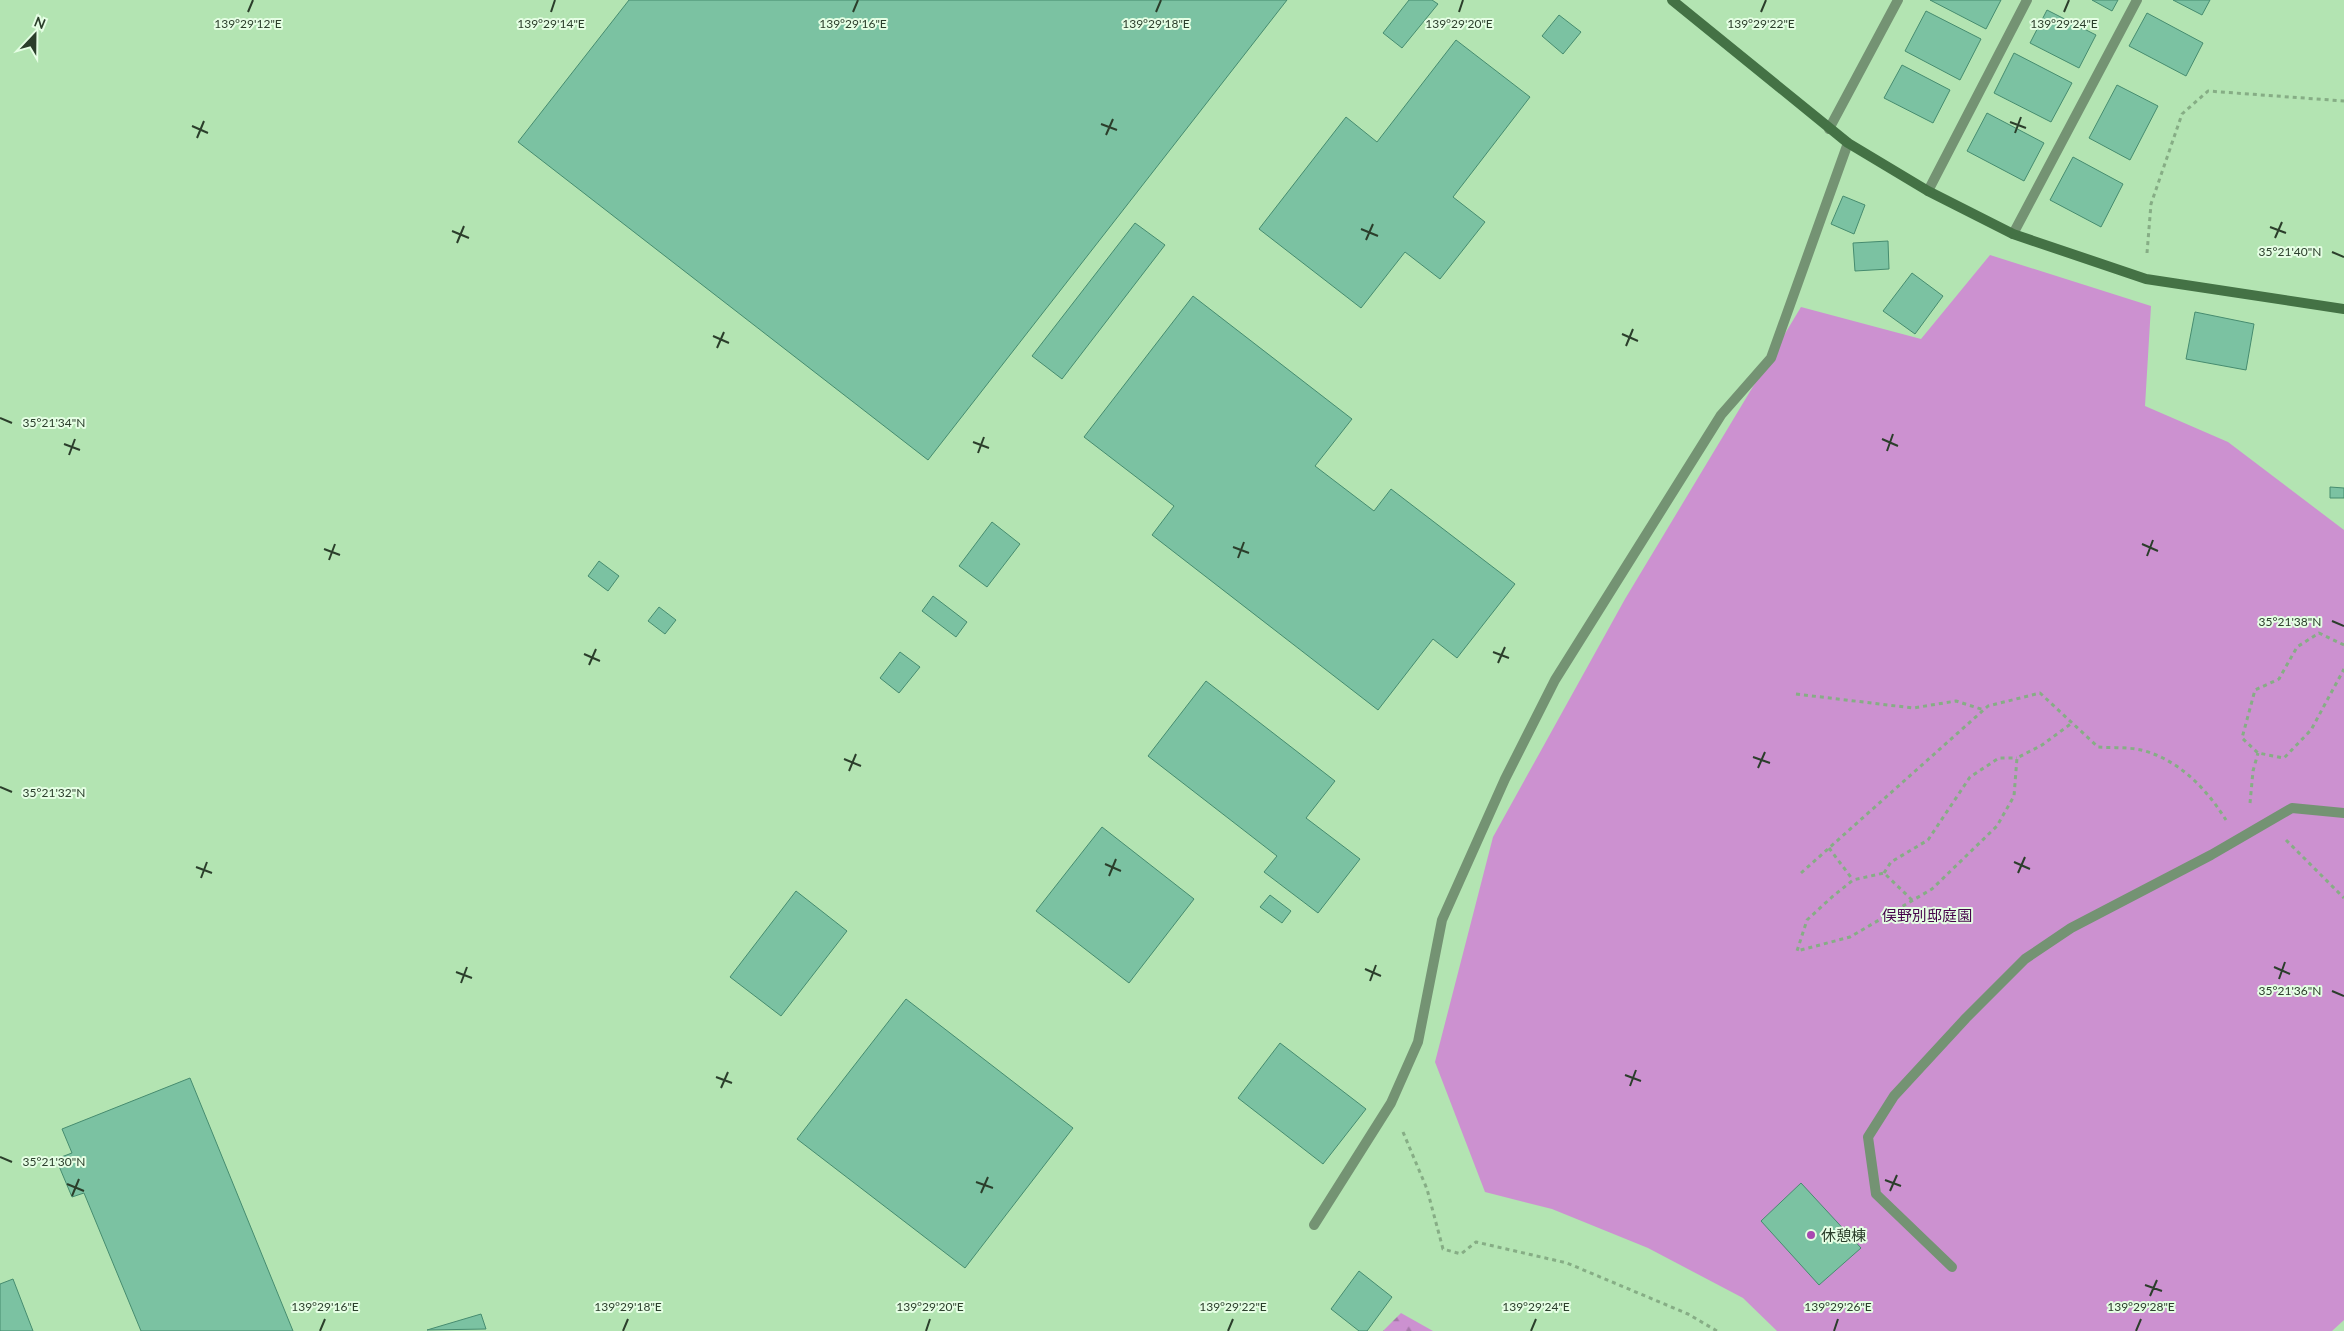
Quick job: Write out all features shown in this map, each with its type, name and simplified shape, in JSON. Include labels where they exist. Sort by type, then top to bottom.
[{"type":"street","points":[[1672,0],[1848,143],[1928,190],[2012,234],[2146,279],[2344,309]]},
{"type":"street","points":[[1829,129],[1898,0]]},
{"type":"street","points":[[1928,190],[2027,0]]},
{"type":"street","points":[[2012,234],[2137,0]]},
{"type":"street","points":[[1314,1225],[1391,1103],[1418,1042],[1442,920],[1505,779],[1555,680],[1715,423],[1770,358],[1848,143]]},
{"type":"street","points":[[1952,1267],[1876,1194],[1868,1136],[1894,1096],[1966,1018],[2025,959],[2071,928],[2292,808],[2344,813]]},
{"type":"path","points":[[2146,279],[2151,204],[2182,114],[2208,91],[2344,101]]},
{"type":"path","points":[[2344,645],[2320,633],[2297,648],[2279,679],[2256,690],[2242,738],[2258,753],[2284,758],[2311,730],[2344,669]]},
{"type":"path","points":[[1801,873],[1988,706],[2040,693],[2098,747],[2140,749],[2169,759],[2211,796],[2243,836]]},
{"type":"path","points":[[1796,694],[1913,708],[1956,700],[1984,710]]},
{"type":"path","points":[[2017,758],[2014,796],[1997,826],[1932,889],[1850,937],[1797,951],[1807,920],[1853,880],[1884,873],[1891,862],[1928,840],[1970,777],[1999,758],[2017,758],[2042,745],[2072,723]]},
{"type":"path","points":[[2243,836],[2253,771],[2258,753]]},
{"type":"path","points":[[2268,821],[2344,898]]},
{"type":"path","points":[[1830,848],[1853,880]]},
{"type":"path","points":[[1884,873],[1912,900]]},
{"type":"path","points":[[1391,1103],[1426,1189],[1443,1249],[1461,1254],[1476,1242],[1567,1263],[1688,1314],[1717,1331]]},
{"type":"green space","name":"俣野別邸庭園","points":[[1990,255],[2151,306],[2145,406],[2228,442],[2344,530],[2344,1320],[2332,1331],[1777,1331],[1743,1298],[1648,1248],[1552,1209],[1485,1192],[1435,1062],[1493,837],[1625,599],[1801,307],[1921,339]]},
{"type":"green space","points":[[1401,1313],[1433,1331],[1383,1331]]},
{"type":"building","points":[[629,0],[1287,0],[928,460],[518,142]]},
{"type":"building","points":[[1409,0],[1432,0],[1438,4],[1402,48],[1383,33]]},
{"type":"building","points":[[1930,0],[2001,0],[1986,29]]},
{"type":"building","points":[[2092,0],[2118,0],[2112,11]]},
{"type":"building","points":[[2173,0],[2210,0],[2202,15]]},
{"type":"building","points":[[2047,10],[2096,35],[2079,68],[2030,43]]},
{"type":"building","points":[[1926,11],[1981,39],[1960,80],[1905,51]]},
{"type":"building","points":[[2147,13],[2203,43],[2186,76],[2129,46]]},
{"type":"building","points":[[1559,15],[1581,32],[1563,54],[1542,36]]},
{"type":"building","points":[[1456,40],[1530,97],[1453,197],[1485,222],[1440,279],[1405,252],[1361,308],[1259,229],[1346,117],[1377,142]]},
{"type":"building","points":[[2014,53],[2072,83],[2051,122],[1994,93]]},
{"type":"building","points":[[1902,65],[1950,90],[1933,123],[1884,98]]},
{"type":"building","points":[[2117,85],[2158,106],[2130,160],[2089,138]]},
{"type":"building","points":[[1987,113],[2044,143],[2024,181],[1967,151]]},
{"type":"building","points":[[2073,157],[2123,184],[2101,227],[2050,200]]},
{"type":"building","points":[[1843,196],[1865,205],[1854,234],[1831,224]]},
{"type":"building","points":[[1135,223],[1165,245],[1062,379],[1032,356]]},
{"type":"building","points":[[1888,241],[1889,269],[1855,271],[1853,243]]},
{"type":"building","points":[[1912,273],[1943,296],[1915,334],[1883,311]]},
{"type":"building","points":[[1193,296],[1352,419],[1315,466],[1374,511],[1391,489],[1515,584],[1457,658],[1433,639],[1378,710],[1152,535],[1174,506],[1084,437]]},
{"type":"building","points":[[2195,312],[2254,324],[2246,370],[2186,359]]},
{"type":"building","points":[[2330,487],[2344,488],[2344,498],[2330,498]]},
{"type":"building","points":[[992,522],[1020,544],[987,587],[959,566]]},
{"type":"building","points":[[599,561],[619,576],[608,591],[588,576]]},
{"type":"building","points":[[933,596],[967,622],[956,637],[922,611]]},
{"type":"building","points":[[659,607],[676,620],[665,634],[648,621]]},
{"type":"building","points":[[900,652],[920,667],[899,693],[880,678]]},
{"type":"building","points":[[1206,681],[1335,781],[1306,818],[1360,859],[1318,913],[1264,872],[1277,856],[1148,756]]},
{"type":"building","points":[[1102,827],[1194,899],[1129,983],[1036,911]]},
{"type":"building","points":[[796,891],[847,931],[781,1016],[730,977]]},
{"type":"building","points":[[1270,895],[1291,911],[1282,923],[1260,907]]},
{"type":"building","points":[[906,999],[1073,1128],[965,1268],[797,1139]]},
{"type":"building","points":[[1280,1043],[1366,1109],[1323,1164],[1238,1098]]},
{"type":"building","points":[[190,1078],[293,1331],[141,1331],[84,1193],[72,1197],[56,1159],[72,1153],[62,1129]]},
{"type":"building","name":"休憩棟","points":[[1801,1183],[1861,1248],[1819,1285],[1761,1221]]},
{"type":"building","points":[[1359,1271],[1392,1297],[1367,1331],[1359,1331],[1331,1309]]},
{"type":"building","points":[[13,1279],[33,1331],[0,1331],[0,1284]]},
{"type":"building","points":[[481,1314],[486,1329],[427,1330]]},
{"type":"place","name":"休憩棟","points":[[1811,1235]]}]
